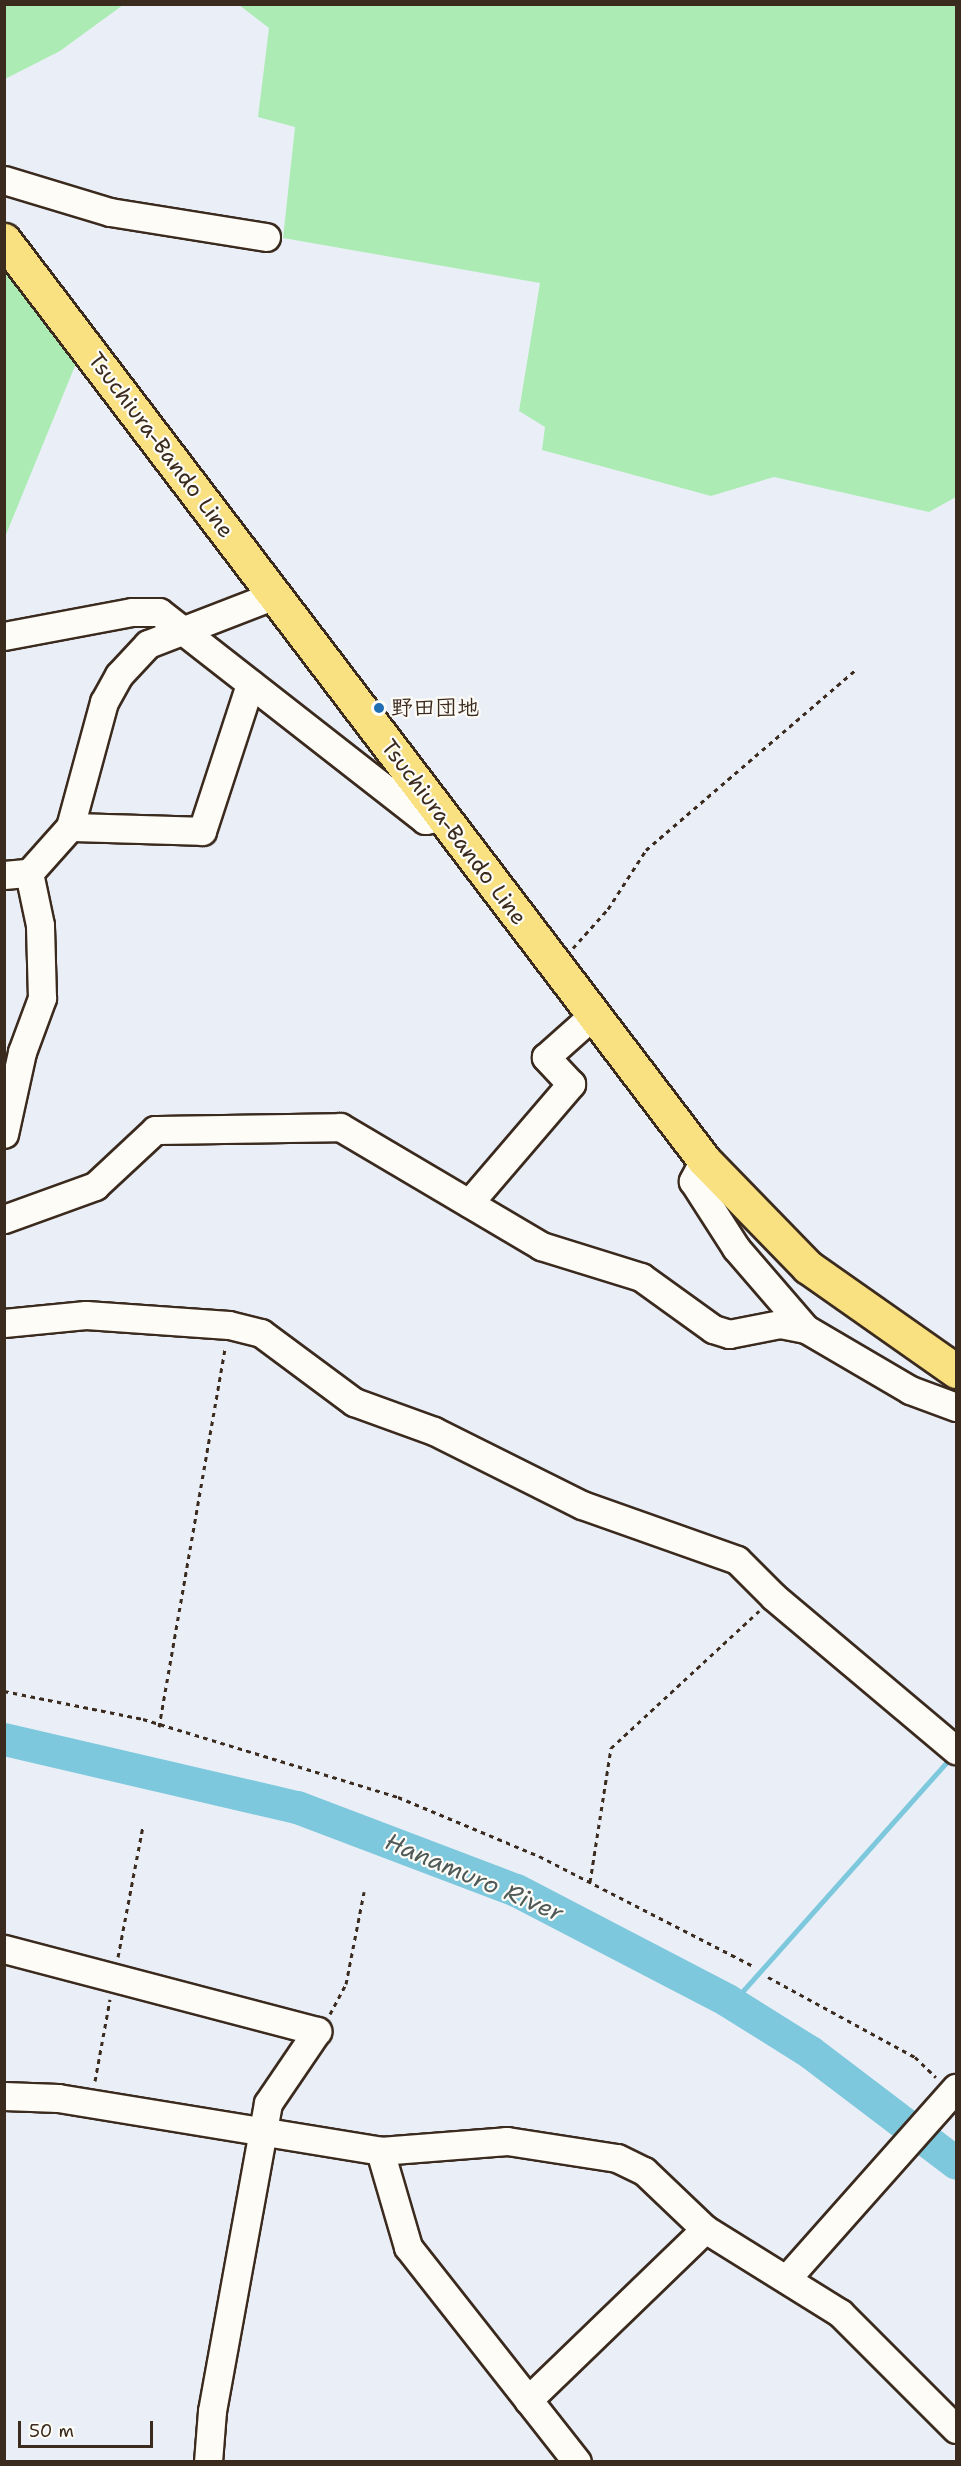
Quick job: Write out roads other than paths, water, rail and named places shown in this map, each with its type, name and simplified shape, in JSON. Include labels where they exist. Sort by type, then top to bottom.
[{"type":"main road","name":"Tsuchiura-Bando Line","points":[[4,240],[444,817],[591,1016],[704,1160],[808,1267],[957,1371]]},
{"type":"street","points":[[4,180],[110,212],[266,237]]},
{"type":"street","points":[[4,1134],[22,1052],[42,998],[40,925],[17,874],[70,827],[92,734],[119,675],[148,644],[184,627],[275,595]]},
{"type":"street","points":[[4,636],[132,612],[159,612],[184,627],[250,684],[425,820],[444,817]]},
{"type":"street","points":[[70,827],[202,831],[250,684]]},
{"type":"street","points":[[469,1203],[571,1084],[546,1057],[591,1016]]},
{"type":"street","points":[[4,1219],[95,1186],[155,1130],[340,1127],[560,1256],[641,1277],[713,1329],[729,1334],[780,1324],[806,1329]]},
{"type":"street","points":[[704,1160],[693,1181],[736,1248],[806,1329],[910,1390],[957,1407]]},
{"type":"street","points":[[4,1323],[86,1315],[229,1325],[261,1333],[354,1402],[434,1431],[582,1505],[738,1560],[774,1598],[957,1750]]},
{"type":"street","points":[[4,1949],[317,2031],[268,2103],[212,2411],[208,2462]]},
{"type":"street","points":[[788,2277],[955,2090]]},
{"type":"street","points":[[4,2096],[91,2103],[262,2134],[380,2151],[507,2141],[617,2158],[644,2171],[705,2229],[788,2277],[840,2313],[957,2429]]},
{"type":"street","points":[[380,2151],[408,2247],[577,2462]]},
{"type":"street","points":[[528,2400],[705,2229]]},
{"type":"waterway","name":"Hanamuro River","points":[[4,1739],[297,1807],[516,1890],[727,2000],[810,2052],[956,2163]]},
{"type":"waterway","points":[[732,2003],[947,1762]]},
{"type":"place","name":"野田団地","points":[[379,708]]}]
